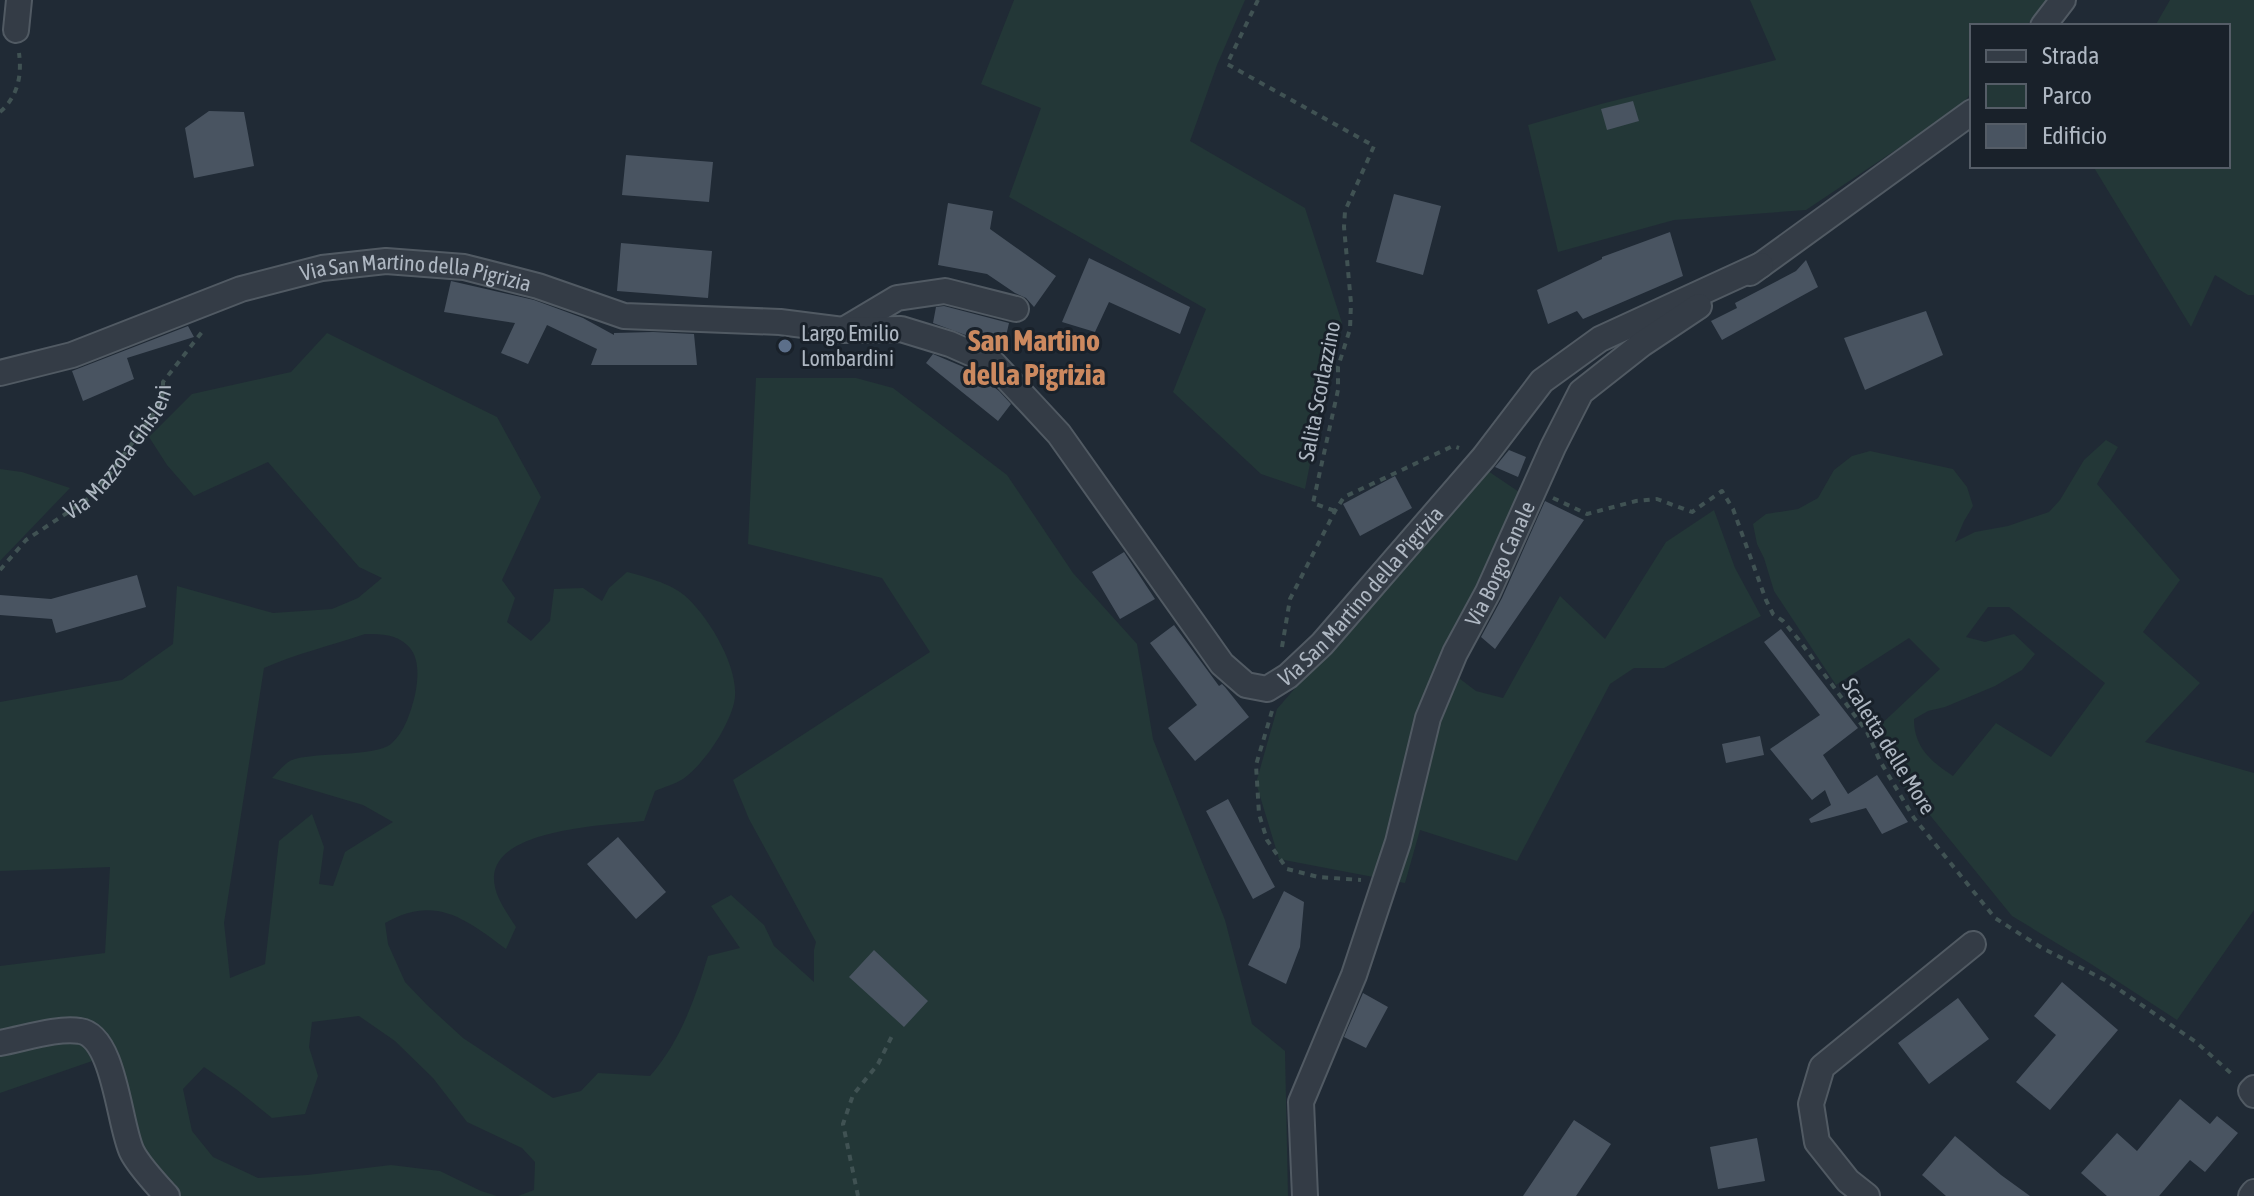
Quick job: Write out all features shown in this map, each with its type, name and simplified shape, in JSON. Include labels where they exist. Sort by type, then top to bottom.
[{"type":"street","points":[[16,30],[19,0]]},
{"type":"street","points":[[2045,24],[2063,0]]},
{"type":"street","name":"Via Borgo Canale","points":[[1305,1196],[1301,1102],[1354,975],[1398,842],[1428,718],[1455,653],[1488,592],[1581,392],[1642,344],[1761,265],[1970,113]]},
{"type":"street","name":"Via San Martino della Pigrizia","points":[[0,373],[72,355],[241,289],[322,268],[386,261],[464,267],[538,286],[624,316],[780,322],[843,330],[901,329],[950,344],[993,363],[1059,434],[1222,664],[1246,685],[1267,689],[1288,676],[1322,644],[1484,457],[1542,381],[1600,339],[1761,265]]},
{"type":"street","points":[[843,330],[897,298],[945,291],[1016,309]]},
{"type":"street","points":[[1867,1196],[1848,1181],[1817,1142],[1811,1104],[1822,1067],[1973,944]]},
{"type":"street","points":[[0,1043],[61,1031],[82,1031],[94,1037],[110,1072],[132,1152],[167,1196]]},
{"type":"path","name":"Salita Scorlazzino","points":[[1258,0],[1227,64],[1374,146],[1345,211],[1350,329],[1338,367],[1338,390],[1313,503],[1335,511]]},
{"type":"path","points":[[0,112],[13,99],[21,72],[16,30]]},
{"type":"path","name":"Via Mazzola Ghisleni","points":[[0,570],[26,540],[88,499],[109,475],[157,409],[163,382],[201,332],[212,323]]},
{"type":"path","points":[[1383,883],[1318,877],[1287,869],[1267,840],[1259,814],[1256,765],[1274,702],[1267,689],[1280,657],[1290,599],[1344,497],[1453,446],[1484,457]]},
{"type":"path","name":"Scaletta delle More","points":[[1535,490],[1587,514],[1636,501],[1657,499],[1692,512],[1722,491],[1733,509],[1773,614],[1799,640],[1867,732],[1880,761],[1914,818],[1995,918],[2042,948],[2105,980],[2196,1042],[2253,1091]]},
{"type":"path","points":[[858,1196],[843,1124],[853,1095],[878,1064],[893,1034]]},
{"type":"green space","points":[[1014,0],[1245,0],[1217,65],[1190,141],[1305,208],[1342,323],[1327,378],[1305,489],[1261,474],[1173,392],[1206,309],[1009,197],[1041,108],[981,84]]},
{"type":"green space","points":[[1750,0],[2048,0],[2028,24],[1970,24],[1970,94],[1960,107],[1806,210],[1674,220],[1558,252],[1528,125],[1776,60]]},
{"type":"green space","points":[[2170,0],[2254,0],[2254,295],[2248,295],[2215,275],[2191,327],[2094,168],[2230,168],[2230,24],[2156,24]]},
{"type":"green space","points":[[327,333],[497,417],[541,497],[502,580],[515,598],[507,622],[531,641],[550,621],[554,589],[583,588],[602,601],[609,588],[627,572],[672,587],[684,595],[703,616],[721,644],[733,675],[734,703],[721,734],[691,772],[680,781],[655,791],[644,821],[557,832],[514,848],[500,860],[494,876],[496,890],[516,927],[506,949],[477,928],[449,914],[419,911],[385,923],[388,944],[405,982],[463,1038],[553,1098],[581,1091],[598,1073],[650,1076],[678,1034],[708,956],[740,948],[711,906],[731,895],[764,925],[774,946],[814,982],[816,942],[749,819],[733,780],[930,652],[882,578],[748,544],[756,378],[856,378],[893,388],[1007,475],[1073,573],[1137,644],[1153,739],[1225,920],[1252,1024],[1285,1051],[1288,1196],[518,1196],[534,1190],[535,1162],[522,1148],[467,1122],[433,1078],[395,1041],[359,1016],[312,1022],[309,1047],[318,1076],[305,1114],[272,1118],[204,1067],[183,1089],[192,1131],[213,1157],[258,1178],[391,1165],[440,1171],[497,1196],[175,1196],[129,1135],[98,1059],[0,1093],[0,966],[105,953],[110,867],[0,871],[0,702],[122,680],[173,644],[177,586],[273,613],[332,609],[358,598],[382,578],[359,567],[268,462],[194,496],[167,465],[149,437],[192,394],[291,372]],"holes":[[[365,634],[400,640],[410,648],[415,658],[415,695],[400,734],[391,744],[372,751],[292,760],[272,778],[363,805],[393,822],[345,852],[333,886],[319,884],[324,847],[312,814],[279,841],[265,964],[230,978],[224,923],[264,668]]]},
{"type":"green space","points":[[2106,440],[2118,447],[2097,484],[2180,580],[2143,632],[2200,683],[2145,742],[2254,773],[2254,910],[2177,1020],[2012,916],[1900,783],[1876,729],[1940,669],[1909,638],[1836,685],[1774,591],[1753,524],[1766,514],[1798,509],[1818,498],[1834,470],[1852,456],[1870,451],[1953,469],[1967,487],[1973,506],[1955,542],[1975,532],[2008,526],[2049,512],[2060,500],[2084,460]],"holes":[[[1988,607],[2009,607],[2105,683],[2051,757],[1996,723],[1953,776],[1931,759],[1921,746],[1914,719],[1995,686],[2022,670],[2035,654],[2014,634],[1985,642],[1966,637]]]},
{"type":"green space","points":[[0,469],[22,472],[70,488],[0,561]]},
{"type":"green space","points":[[1488,471],[1525,496],[1443,666],[1476,691],[1503,698],[1560,596],[1605,639],[1666,542],[1714,510],[1735,568],[1761,616],[1664,668],[1634,668],[1610,684],[1517,861],[1420,830],[1405,883],[1279,859],[1256,783],[1277,709],[1439,522]]},
{"type":"building","points":[[1633,101],[1639,121],[1607,130],[1601,109]]},
{"type":"building","points":[[209,111],[244,112],[254,166],[194,178],[185,128]]},
{"type":"building","points":[[626,155],[713,162],[709,202],[622,195]]},
{"type":"building","points":[[1394,194],[1441,206],[1423,275],[1376,262]]},
{"type":"building","points":[[948,203],[993,211],[990,229],[1056,276],[1034,307],[1026,298],[987,274],[938,265]]},
{"type":"building","points":[[1670,232],[1683,276],[1583,319],[1577,311],[1548,324],[1537,290],[1602,257]]},
{"type":"building","points":[[621,243],[712,251],[708,298],[617,291]]},
{"type":"building","points":[[1089,258],[1190,307],[1180,334],[1109,302],[1095,332],[1062,322]]},
{"type":"building","points":[[1806,260],[1818,287],[1722,340],[1711,321],[1737,308],[1735,303],[1796,271]]},
{"type":"building","points":[[451,281],[534,300],[583,318],[614,335],[653,332],[694,334],[697,365],[591,365],[597,349],[547,325],[528,364],[501,353],[515,323],[444,312]]},
{"type":"building","points":[[944,306],[1009,323],[1004,345],[979,340],[933,323],[936,307]]},
{"type":"building","points":[[1926,311],[1943,355],[1865,390],[1844,338]]},
{"type":"building","points":[[188,326],[194,337],[127,358],[134,379],[83,401],[72,371]]},
{"type":"building","points":[[933,354],[973,371],[999,391],[1011,404],[998,421],[926,363]]},
{"type":"building","points":[[1509,450],[1526,457],[1518,477],[1495,467]]},
{"type":"building","points":[[1395,476],[1412,508],[1360,536],[1343,504]]},
{"type":"building","points":[[1545,501],[1584,520],[1495,649],[1481,637]]},
{"type":"building","points":[[1124,552],[1155,599],[1120,619],[1092,572]]},
{"type":"building","points":[[137,575],[146,607],[56,633],[52,619],[0,615],[0,595],[51,599]]},
{"type":"building","points":[[1174,625],[1219,686],[1222,684],[1225,687],[1249,717],[1195,761],[1168,728],[1197,705],[1150,643]]},
{"type":"building","points":[[1781,629],[1858,728],[1823,755],[1848,794],[1877,775],[1908,822],[1882,834],[1866,808],[1811,823],[1809,819],[1831,805],[1825,790],[1812,800],[1770,749],[1820,715],[1764,642]]},
{"type":"building","points":[[1760,736],[1764,755],[1726,763],[1722,744]]},
{"type":"building","points":[[1228,799],[1275,887],[1253,899],[1206,811]]},
{"type":"building","points":[[618,837],[666,892],[636,919],[587,864]]},
{"type":"building","points":[[1284,891],[1304,902],[1300,947],[1286,984],[1248,965]]},
{"type":"building","points":[[874,950],[928,1001],[904,1027],[849,977]]},
{"type":"building","points":[[2062,982],[2118,1030],[2050,1110],[2016,1082],[2056,1035],[2034,1016]]},
{"type":"building","points":[[1363,993],[1388,1007],[1366,1048],[1344,1037]]},
{"type":"building","points":[[1958,998],[1989,1039],[1929,1084],[1898,1043]]},
{"type":"building","points":[[2180,1099],[2210,1124],[2217,1116],[2238,1133],[2205,1172],[2190,1160],[2159,1196],[2107,1196],[2081,1173],[2117,1133],[2137,1151]]},
{"type":"building","points":[[1574,1120],[1611,1144],[1576,1196],[1523,1196]]},
{"type":"building","points":[[1955,1136],[2030,1196],[1946,1196],[1922,1175]]},
{"type":"building","points":[[1757,1138],[1765,1181],[1718,1189],[1710,1147]]},
{"type":"place","name":"Largo Emilio Lombardini","points":[[785,346]]},
{"type":"district","name":"San Martino della Pigrizia","points":[[1034,358]]}]
